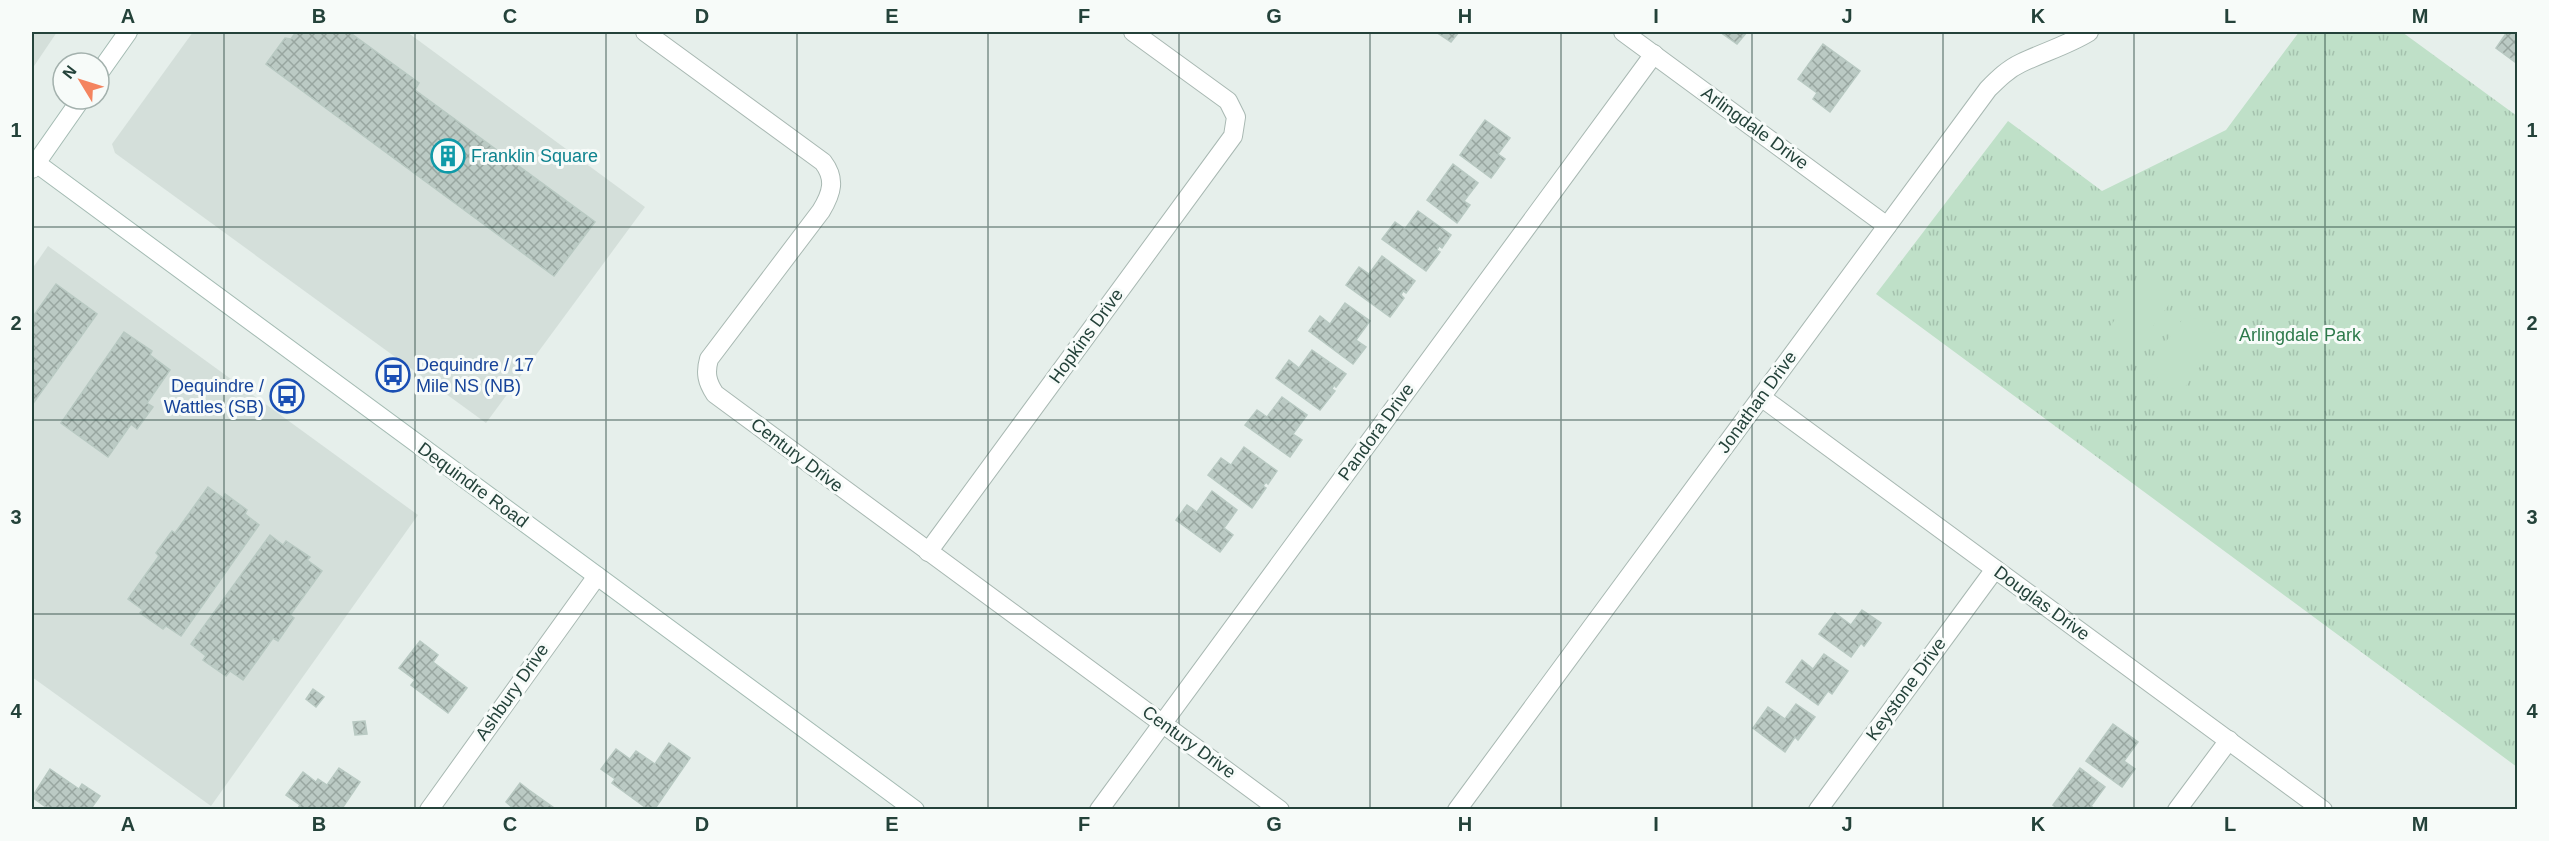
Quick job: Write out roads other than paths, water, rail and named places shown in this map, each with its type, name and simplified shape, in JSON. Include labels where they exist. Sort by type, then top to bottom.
[{"type":"street","points":[[111,56],[128,32]]},
{"type":"street","name":"Century Drive","points":[[645,32],[823,162],[832,180],[829,198],[821,210],[709,359],[706,368],[708,383],[724,401],[1280,810]]},
{"type":"street","name":"Hopkins Drive","points":[[928,552],[1233,135],[1236,117],[1228,101],[1133,32]]},
{"type":"street","name":"Arlingdale Drive","points":[[1623,32],[1887,226]]},
{"type":"street","name":"Jonathan Drive","points":[[1457,810],[1988,89],[2019,63],[2065,45],[2089,32]]},
{"type":"street","name":"Pandora Drive","points":[[1099,810],[1654,54]]},
{"type":"street","points":[[33,164],[72,111]]},
{"type":"street","name":"Dequindre Road","points":[[33,164],[915,810]]},
{"type":"street","name":"Douglas Drive","points":[[1761,397],[2323,810]]},
{"type":"street","name":"Keystone Drive","points":[[1818,810],[1995,569]]},
{"type":"street","name":"Ashbury Drive","points":[[429,810],[597,576]]},
{"type":"street","points":[[2177,810],[2229,740]]},
{"type":"place","name":"Franklin Square","points":[[448,156]]},
{"type":"place","name":"Dequindre / 17 Mile NS (NB)","points":[[393,375]]},
{"type":"place","name":"Dequindre / Wattles (SB)","points":[[287,396]]},
{"type":"park label","name":"Arlingdale Park","points":[[2300,335]]}]
